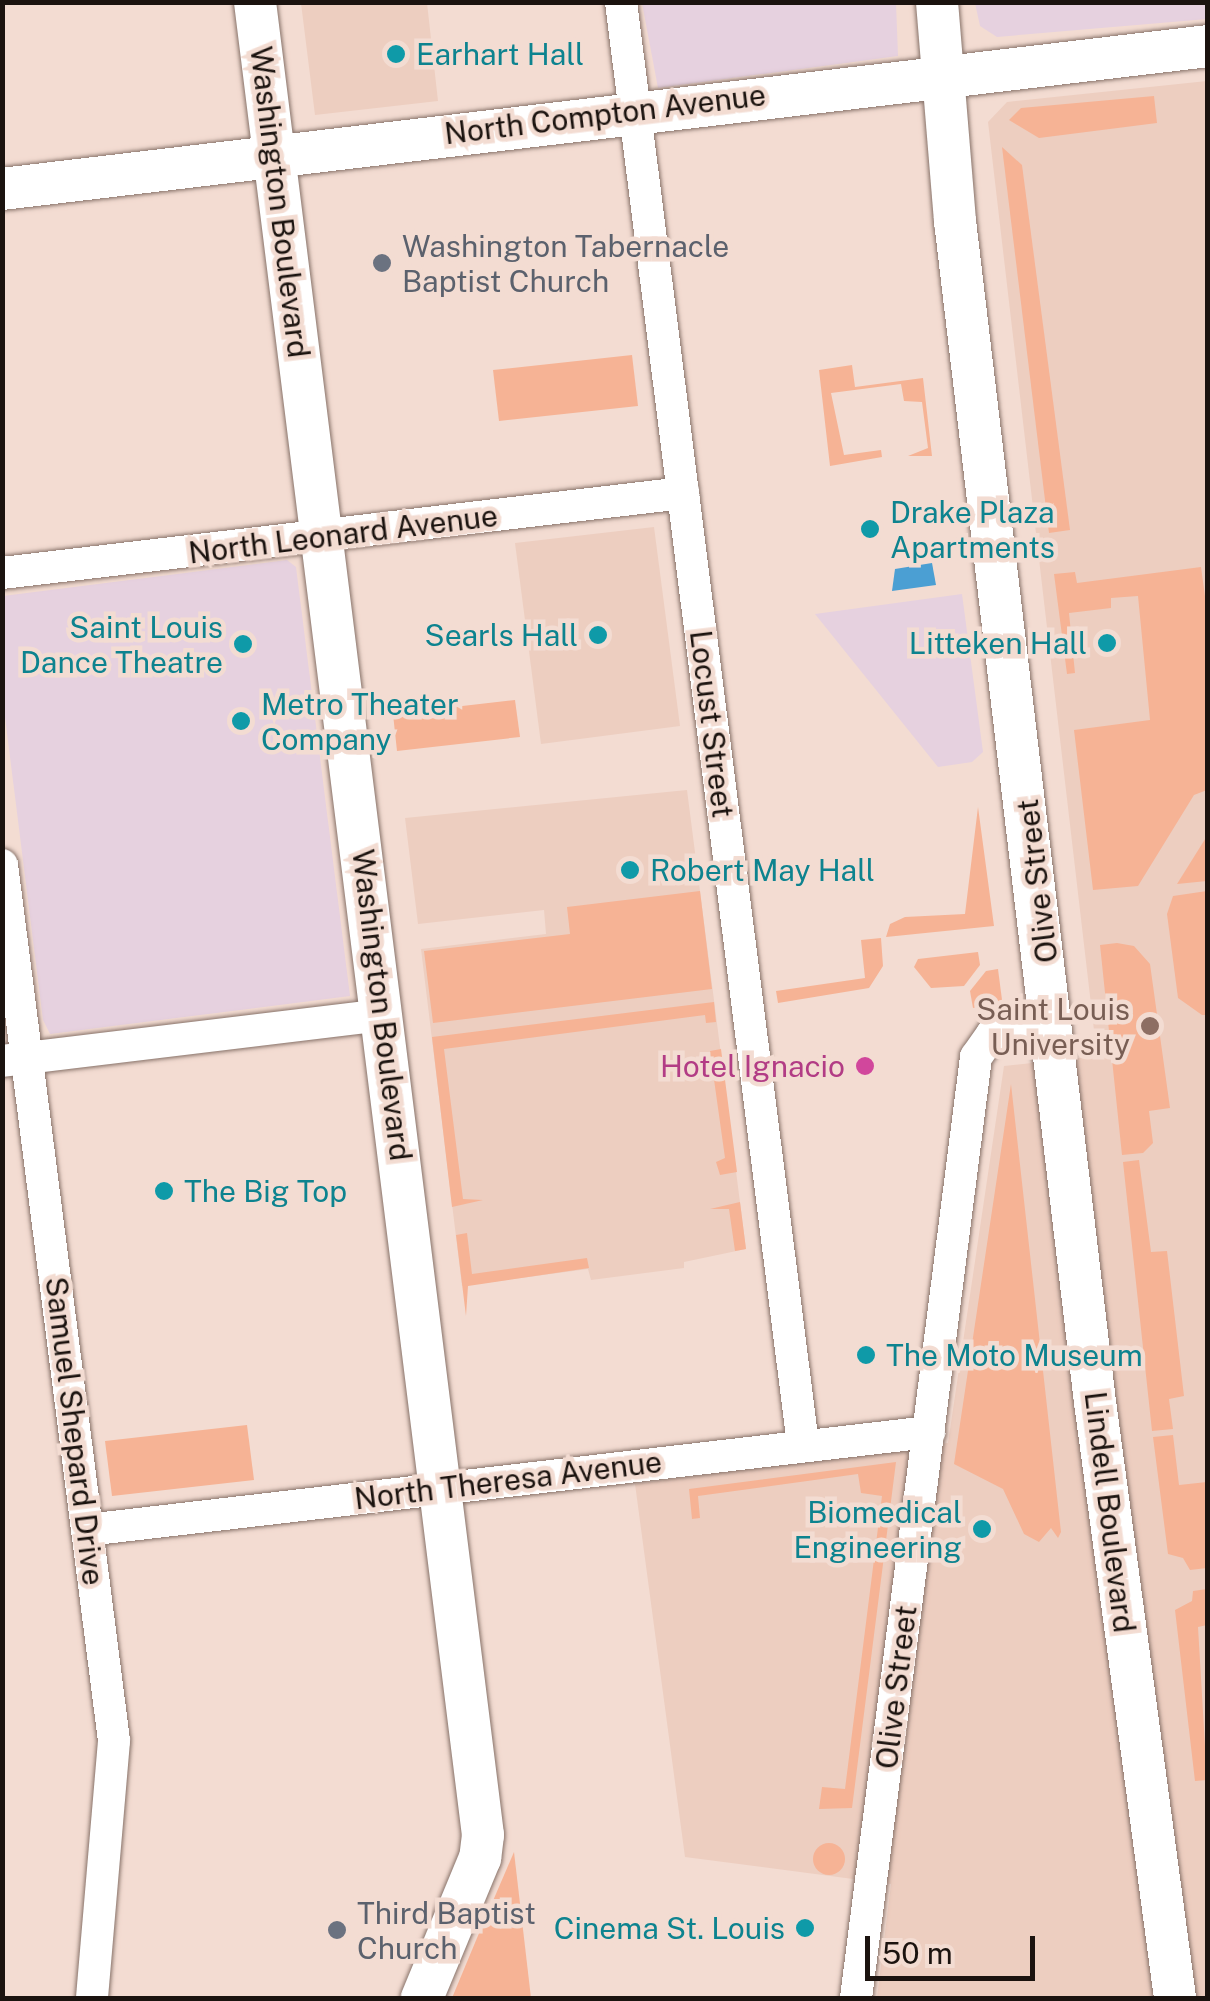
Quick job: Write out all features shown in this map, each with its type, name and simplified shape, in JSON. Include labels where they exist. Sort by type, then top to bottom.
[{"type":"main road","name":"Washington Boulevard","points":[[255,2],[443,1487],[483,1835],[480,1858],[422,1998]]},
{"type":"main road","name":"Olive Street","points":[[937,2],[941,73],[1054,1024]]},
{"type":"main road","name":"North Compton Avenue","points":[[2,189],[941,73],[1208,46]]},
{"type":"main road","name":"Lindell Boulevard","points":[[1054,1024],[1095,1402],[1175,1998]]},
{"type":"street","name":"Locust Street","points":[[621,2],[803,1445]]},
{"type":"street","name":"North Leonard Avenue","points":[[2,574],[683,493]]},
{"type":"street","name":"Samuel Shepard Drive","points":[[2,865],[15,1059],[87,1530],[116,1763],[92,1998]]},
{"type":"street","points":[[15,1059],[384,1015]]},
{"type":"street","name":"Olive Street","points":[[856,1998],[979,1048],[998,1032],[1054,1024]]},
{"type":"street","name":"North Theresa Avenue","points":[[87,1530],[929,1432]]},
{"type":"shaded area","points":[[301,3],[427,3],[438,101],[315,115]]},
{"type":"shaded area","points":[[642,3],[896,3],[898,56],[658,88]]},
{"type":"shaded area","points":[[975,3],[1207,3],[1207,19],[997,37],[980,26]]},
{"type":"shaded area","name":"Saint Louis University","points":[[1207,81],[1207,1998],[877,1998],[891,1884],[685,1857],[635,1484],[948,1443],[1004,1066],[1097,1056],[988,122],[1007,102]]},
{"type":"shaded area","points":[[1154,96],[1157,123],[1039,138],[1009,120],[1021,108]]},
{"type":"shaded area","points":[[1002,147],[1022,165],[1070,530],[1049,533]]},
{"type":"shaded area","points":[[632,355],[638,406],[499,421],[493,370]]},
{"type":"shaded area","points":[[852,365],[855,387],[923,378],[932,456],[908,456],[928,448],[922,402],[904,401],[901,384],[831,393],[844,455],[881,450],[882,457],[830,466],[819,370]]},
{"type":"shaded area","name":"Searls Hall","points":[[654,527],[680,726],[541,744],[515,543]]},
{"type":"shaded area","points":[[287,560],[296,567],[350,996],[50,1034],[43,1020],[3,701],[3,596]]},
{"type":"shaded area","points":[[1201,567],[1208,618],[1207,790],[1194,795],[1138,886],[1093,890],[1074,730],[1150,720],[1138,596],[1111,598],[1111,608],[1069,613],[1075,673],[1067,674],[1054,574],[1075,572],[1077,583]]},
{"type":"shaded area","points":[[962,594],[983,752],[972,762],[938,767],[815,614]]},
{"type":"shaded area","points":[[515,700],[520,737],[397,751],[393,714]]},
{"type":"shaded area","points":[[687,790],[746,1249],[684,1262],[684,1268],[591,1280],[588,1269],[462,1286],[421,949],[546,934],[544,910],[418,924],[405,818]]},
{"type":"shaded area","points":[[978,807],[994,926],[886,937],[890,924],[905,917],[965,914]]},
{"type":"shaded area","points":[[1207,836],[1207,881],[1177,884]]},
{"type":"shaded area","points":[[700,891],[712,989],[433,1023],[424,951],[570,934],[567,907]]},
{"type":"shaded area","points":[[1207,891],[1208,1015],[1202,1015],[1178,998],[1167,914],[1173,896]]},
{"type":"shaded area","points":[[881,938],[883,966],[869,988],[778,1003],[776,991],[865,978],[861,940]]},
{"type":"shaded area","points":[[1100,945],[1134,946],[1150,964],[1170,1108],[1149,1111],[1153,1143],[1143,1153],[1122,1155]]},
{"type":"shaded area","points":[[978,952],[980,965],[964,986],[931,988],[914,967],[918,959]]},
{"type":"shaded area","points":[[998,969],[1002,1000],[973,1008],[970,991],[986,971]]},
{"type":"shaded area","points":[[714,1002],[716,1022],[706,1023],[705,1015],[444,1049],[463,1199],[483,1200],[452,1207],[432,1037]]},
{"type":"shaded area","points":[[721,1049],[737,1172],[720,1175],[716,1162],[725,1158],[710,1051]]},
{"type":"shaded area","points":[[1011,1084],[1061,1532],[1058,1538],[1051,1528],[1039,1542],[1024,1534],[1003,1489],[954,1464]]},
{"type":"shaded area","points":[[1139,1160],[1151,1252],[1167,1251],[1184,1396],[1169,1399],[1173,1429],[1152,1431],[1123,1162]]},
{"type":"shaded area","points":[[740,1202],[746,1249],[735,1251],[729,1209],[710,1209]]},
{"type":"shaded area","points":[[467,1233],[472,1274],[587,1258],[589,1268],[468,1286],[466,1316],[456,1235]]},
{"type":"shaded area","points":[[247,1425],[254,1480],[112,1496],[105,1441]]},
{"type":"shaded area","points":[[1173,1435],[1179,1485],[1207,1482],[1207,1568],[1190,1570],[1183,1558],[1168,1554],[1153,1437]]},
{"type":"shaded area","points":[[896,1462],[852,1808],[819,1809],[822,1787],[845,1789],[882,1496],[861,1493],[858,1474],[698,1496],[700,1518],[692,1519],[689,1489]]},
{"type":"shaded area","points":[[1207,1589],[1207,1625],[1198,1627],[1207,1780],[1195,1781],[1175,1610],[1192,1601],[1193,1591]]},
{"type":"shaded area","points":[[829,1843],[840,1848],[845,1859],[840,1870],[829,1875],[818,1870],[813,1859],[818,1848]]},
{"type":"shaded area","points":[[514,1852],[531,1998],[452,1998],[477,1938]]},
{"type":"water","points":[[932,563],[936,585],[892,591],[895,569]]},
{"type":"place","name":"Earhart Hall","points":[[396,54]]},
{"type":"place","name":"Washington Tabernacle Baptist Church","points":[[382,263]]},
{"type":"place","name":"Drake Plaza Apartments","points":[[870,529]]},
{"type":"place","name":"Searls Hall","points":[[598,635]]},
{"type":"place","name":"Litteken Hall","points":[[1107,643]]},
{"type":"place","name":"Saint Louis Dance Theatre","points":[[243,644]]},
{"type":"place","name":"Metro Theater Company","points":[[241,721]]},
{"type":"place","name":"Robert May Hall","points":[[630,870]]},
{"type":"place","name":"Saint Louis University","points":[[1150,1026]]},
{"type":"place","name":"Hotel Ignacio","points":[[865,1066]]},
{"type":"place","name":"The Big Top","points":[[164,1191]]},
{"type":"place","name":"The Moto Museum","points":[[866,1355]]},
{"type":"place","name":"Biomedical Engineering","points":[[982,1529]]},
{"type":"place","name":"Cinema St. Louis","points":[[805,1928]]},
{"type":"place","name":"Third Baptist Church","points":[[337,1930]]}]
